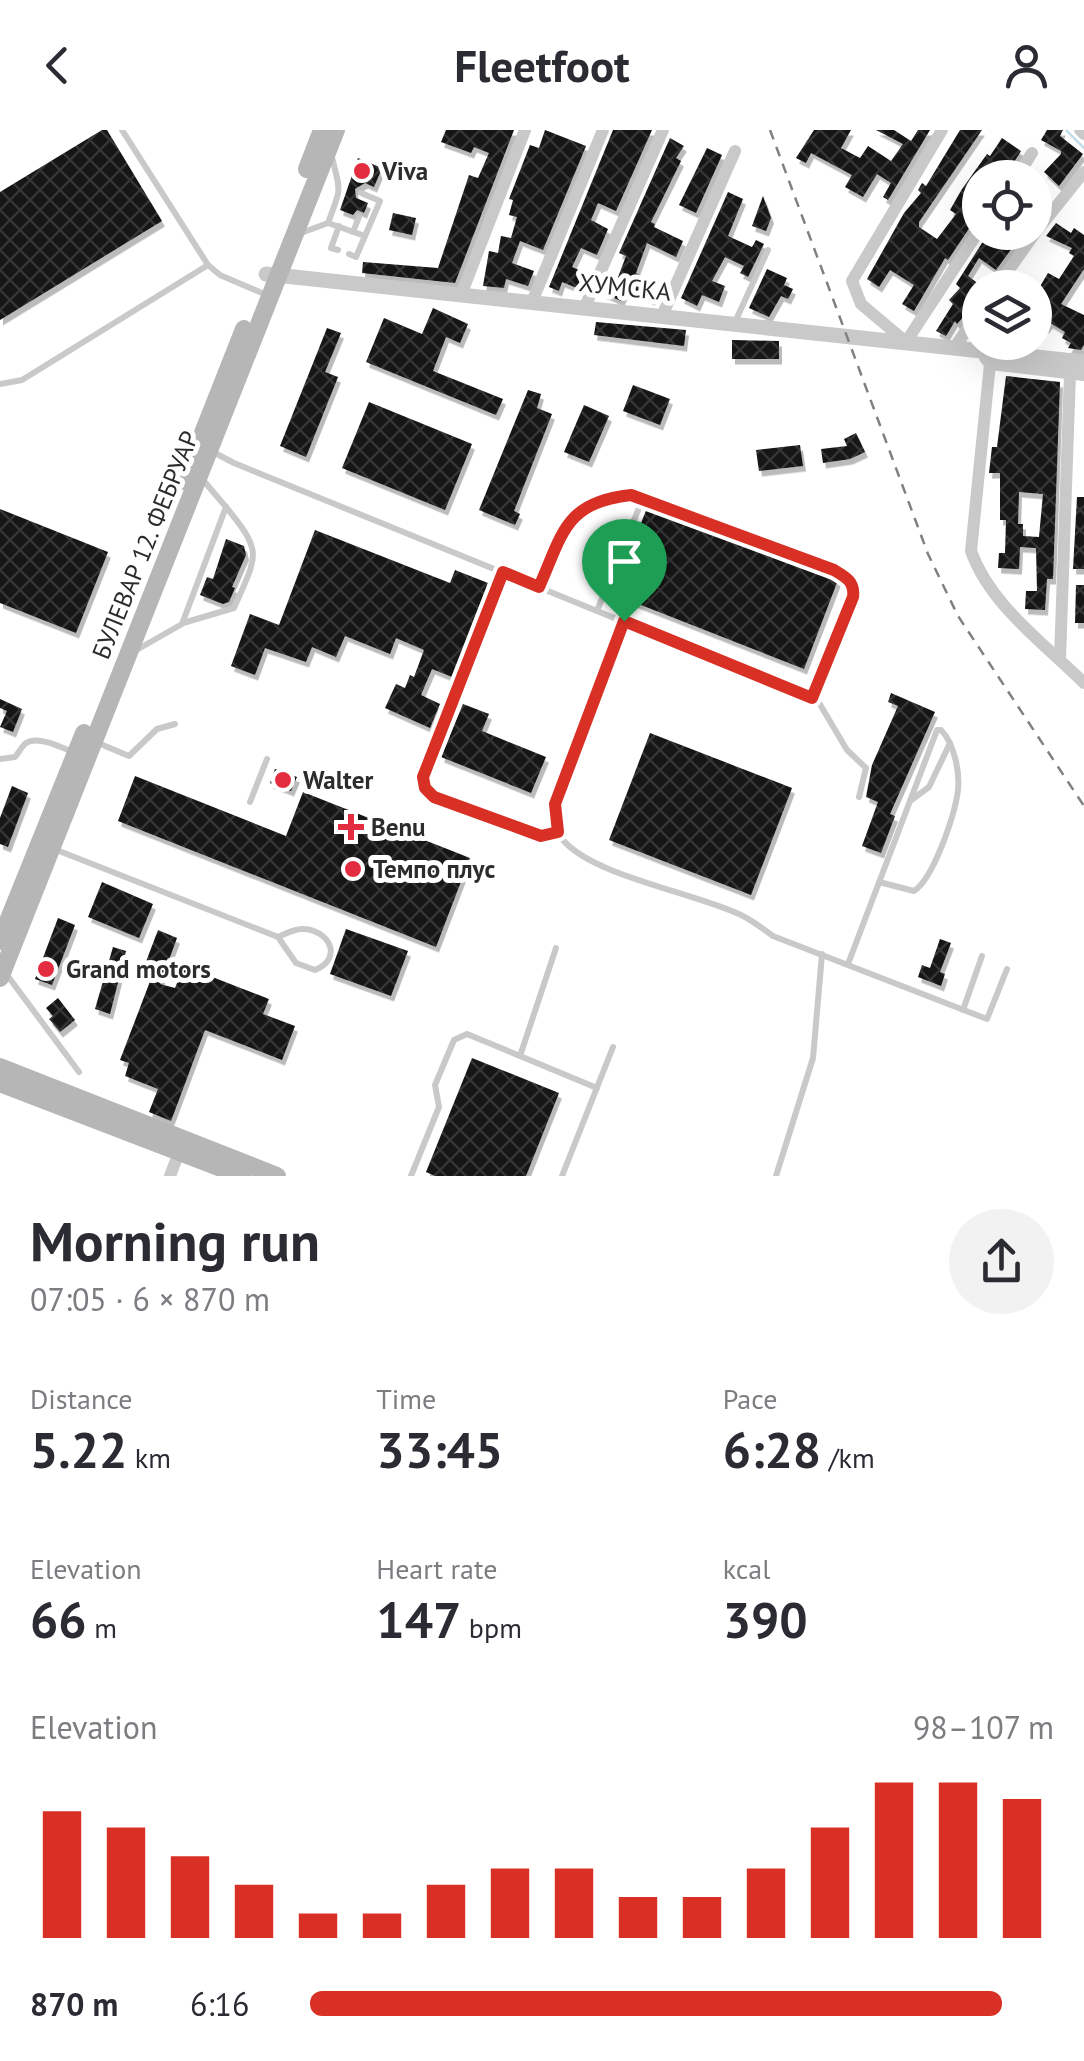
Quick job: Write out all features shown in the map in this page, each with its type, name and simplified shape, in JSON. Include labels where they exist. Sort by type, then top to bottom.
[{"type":"main road","name":"БУЛЕВАР 12. ФЕБРУАР","points":[[272,274],[291,238],[330,134]]},
{"type":"main road","name":"БУЛЕВАР 12. ФЕБРУАР","points":[[0,941],[84,744],[330,134]]},
{"type":"main road","name":"БУЛЕВАР 12. ФЕБРУАР","points":[[2,974],[52,848],[84,744],[128,656],[210,450],[264,295]]},
{"type":"main road","points":[[0,1067],[276,1176]]},
{"type":"main road","points":[[0,1083],[244,1176]]},
{"type":"street","points":[[460,295],[525,130]]},
{"type":"street","points":[[532,302],[603,130]]},
{"type":"street","points":[[584,308],[662,130]]},
{"type":"street","points":[[942,130],[852,281],[861,304],[906,342],[966,250]]},
{"type":"street","points":[[662,316],[736,151]]},
{"type":"street","points":[[1028,160],[1032,154]]},
{"type":"street","points":[[1009,270],[1084,172]]},
{"type":"street","name":"ХУМСКА","points":[[272,274],[962,350]]},
{"type":"street","points":[[954,348],[962,337]]},
{"type":"street","points":[[984,360],[971,551],[978,571],[1008,610],[1084,683]]},
{"type":"street","name":"ХУМСКА","points":[[1020,360],[1080,365]]},
{"type":"street","points":[[1060,659],[1080,365]]},
{"type":"street","points":[[170,1176],[179,1152]]},
{"type":"lane","points":[[122,130],[208,265],[264,295]]},
{"type":"lane","points":[[328,223],[343,185],[330,134]]},
{"type":"lane","points":[[349,254],[356,257],[380,200],[365,197]]},
{"type":"lane","points":[[353,232],[359,217]]},
{"type":"lane","points":[[291,238],[328,223],[365,236]]},
{"type":"lane","points":[[338,250],[331,248],[339,226]]},
{"type":"lane","points":[[734,323],[768,250]]},
{"type":"lane","points":[[0,384],[22,380],[208,265]]},
{"type":"lane","points":[[210,450],[812,698],[828,714],[848,750],[866,768],[860,796]]},
{"type":"lane","points":[[128,656],[182,624],[228,611],[236,603],[254,557],[254,547],[199,476]]},
{"type":"lane","points":[[539,587],[567,523],[589,504],[620,496],[642,498],[834,570],[848,578],[854,588],[853,597],[812,698]]},
{"type":"lane","points":[[597,610],[642,498]]},
{"type":"lane","points":[[182,624],[226,507]]},
{"type":"lane","points":[[503,572],[423,782],[434,797],[502,823],[541,836],[558,832]]},
{"type":"lane","points":[[624,621],[555,804],[558,832],[566,843],[582,855],[742,915],[773,936],[987,1019],[1007,969]]},
{"type":"lane","points":[[0,759],[15,757],[32,741],[58,746],[84,744],[129,756],[157,729],[175,724]]},
{"type":"lane","points":[[848,964],[936,730],[945,733],[959,776],[958,790],[932,867],[922,886],[914,891],[879,882]]},
{"type":"lane","points":[[909,802],[928,787],[950,743]]},
{"type":"lane","points":[[250,802],[266,759]]},
{"type":"lane","points":[[52,848],[278,937],[291,959],[306,967],[320,969],[332,956],[331,944],[324,936],[304,929],[278,937]]},
{"type":"lane","points":[[520,1056],[556,948]]},
{"type":"lane","points":[[776,1176],[813,1058],[822,954]]},
{"type":"lane","points":[[962,1010],[982,956]]},
{"type":"lane","points":[[2,974],[79,1072]]},
{"type":"lane","points":[[411,1176],[439,1107],[435,1085],[454,1040],[467,1034],[597,1088]]},
{"type":"lane","points":[[562,1176],[613,1047]]},
{"type":"building","points":[[107,130],[162,221],[0,320],[0,192]]},
{"type":"building","points":[[446,130],[514,130],[455,283],[362,273],[363,262],[438,268],[469,175],[478,178],[489,153],[474,147],[471,153],[441,142]]},
{"type":"building","points":[[545,130],[586,146],[543,250],[520,241],[512,263],[534,271],[528,286],[506,279],[504,288],[483,286],[489,251],[498,253],[501,236],[511,238],[517,217],[509,215],[513,200],[509,199],[530,145],[539,148]]},
{"type":"building","points":[[613,130],[652,130],[616,211],[598,203],[591,220],[608,229],[597,255],[581,248],[572,267],[588,274],[582,290],[562,282],[559,291],[549,287]]},
{"type":"building","points":[[814,130],[851,130],[841,148],[860,158],[868,146],[891,161],[903,144],[876,130],[894,130],[911,141],[918,130],[930,130],[888,200],[883,197],[891,183],[877,174],[863,197],[845,187],[852,175],[811,153],[806,163],[796,158]]},
{"type":"building","points":[[960,130],[982,130],[919,222],[919,227],[937,239],[956,214],[950,210],[962,189],[962,239],[948,260],[945,258],[914,311],[902,304],[914,285],[890,270],[879,287],[867,279],[904,213],[921,193],[918,190],[922,183],[926,186]]},
{"type":"building","points":[[1047,130],[1063,130],[1060,136],[1083,154],[1059,186],[1052,179],[1052,164],[1061,151],[1041,140]]},
{"type":"building","points":[[670,138],[684,146],[676,158],[681,161],[651,222],[683,241],[676,257],[647,243],[636,273],[659,284],[652,300],[628,288],[621,301],[603,293],[610,276],[617,280],[626,256],[619,253]]},
{"type":"building","points":[[1002,138],[1021,151],[1015,160],[983,160]]},
{"type":"building","points":[[707,148],[722,155],[696,213],[679,205]]},
{"type":"building","points":[[358,158],[382,168],[374,187],[365,183],[355,189],[356,198],[368,203],[364,213],[357,210],[353,215],[340,210]]},
{"type":"building","points":[[728,192],[743,199],[728,236],[752,247],[756,240],[764,244],[748,277],[740,273],[744,266],[725,257],[712,281],[725,286],[719,302],[702,295],[697,306],[681,298]]},
{"type":"building","points":[[763,196],[771,218],[766,231],[752,226]]},
{"type":"building","points":[[393,213],[416,218],[412,235],[389,230]]},
{"type":"building","points":[[1056,223],[1071,233],[1074,228],[1084,235],[1084,269],[1061,304],[1084,315],[1081,350],[1068,348],[1071,343],[1062,338],[1065,332],[1052,324],[1052,275],[1059,279],[1074,256],[1069,253],[1072,248],[1052,239]]},
{"type":"building","points":[[978,250],[1011,250],[996,270],[979,258],[972,270],[965,270]]},
{"type":"building","points":[[767,269],[787,278],[784,285],[793,289],[788,299],[781,296],[769,317],[749,308]]},
{"type":"building","points":[[962,275],[962,318],[957,324],[955,321],[946,336],[936,331],[953,304],[949,300],[960,288],[956,284]]},
{"type":"building","points":[[433,308],[468,324],[460,343],[446,337],[433,371],[503,399],[496,415],[366,362],[384,318],[422,334]]},
{"type":"building","points":[[596,322],[686,330],[684,346],[594,335]]},
{"type":"building","points":[[327,328],[341,333],[325,372],[338,377],[306,457],[280,446]]},
{"type":"building","points":[[732,340],[779,341],[779,359],[732,359]]},
{"type":"building","points":[[1006,376],[1060,382],[1053,579],[1047,579],[1045,610],[1025,609],[1026,591],[1037,591],[1036,548],[1020,547],[1019,569],[998,568],[999,553],[1005,553],[1006,520],[1000,520],[1000,473],[989,473],[992,447],[997,447]],"holes":[[[1019,492],[1043,494],[1039,537],[1023,536],[1023,524],[1018,524]]]},
{"type":"building","points":[[633,385],[670,399],[660,425],[623,411]]},
{"type":"building","points":[[528,390],[541,394],[537,408],[552,414],[514,511],[520,514],[515,525],[479,510]]},
{"type":"building","points":[[369,402],[472,444],[445,510],[342,468]]},
{"type":"building","points":[[584,405],[609,416],[589,462],[564,452]]},
{"type":"building","points":[[856,433],[865,452],[823,463],[821,449],[847,446],[844,439]]},
{"type":"building","points":[[800,445],[803,466],[759,471],[756,450]]},
{"type":"building","points":[[1077,497],[1084,497],[1084,569],[1073,569]]},
{"type":"building","points":[[647,508],[838,580],[804,669],[613,594]]},
{"type":"building","points":[[0,509],[108,552],[76,633],[0,603]]},
{"type":"building","points":[[315,530],[450,583],[455,570],[488,583],[452,677],[432,669],[421,695],[440,704],[430,728],[385,708],[396,684],[405,688],[410,675],[414,677],[424,650],[396,638],[390,654],[345,636],[336,657],[312,647],[306,662],[265,648],[255,675],[231,666],[250,614],[279,625]]},
{"type":"building","points":[[226,539],[244,546],[246,555],[229,602],[223,604],[200,595],[207,577],[213,579]]},
{"type":"building","points":[[1076,585],[1084,585],[1084,623],[1075,623]]},
{"type":"building","points":[[891,693],[935,712],[890,814],[895,816],[881,853],[862,846],[878,802],[866,797],[872,765],[898,706],[888,702]]},
{"type":"building","points":[[0,699],[22,709],[13,732],[0,727],[7,711],[0,708]]},
{"type":"building","points":[[463,704],[489,714],[482,731],[546,757],[531,793],[441,757]]},
{"type":"building","points":[[650,733],[792,788],[751,895],[609,840]]},
{"type":"building","name":"Walter","points":[[275,769],[297,777],[291,791],[270,783]]},
{"type":"building","name":"Темпо плус","points":[[135,776],[286,836],[303,792],[470,858],[436,947],[118,821]]},
{"type":"building","points":[[12,786],[28,793],[8,847],[0,844],[0,818]]},
{"type":"building","points":[[102,882],[153,904],[139,938],[88,917]]},
{"type":"building","points":[[58,918],[75,925],[52,985],[35,979]]},
{"type":"building","points":[[346,929],[408,951],[391,996],[330,974]]},
{"type":"building","points":[[158,930],[177,938],[160,984],[175,988],[184,966],[269,999],[263,1014],[295,1026],[282,1060],[205,1030],[171,1121],[149,1112],[158,1089],[125,1076],[129,1063],[120,1060],[154,971],[144,967]]},
{"type":"building","points":[[940,939],[951,943],[940,972],[945,974],[941,986],[918,977],[922,965],[930,968]]},
{"type":"building","points":[[113,947],[126,951],[110,1014],[95,1009]]},
{"type":"building","points":[[58,998],[75,1020],[60,1032],[46,1008]]},
{"type":"building","points":[[472,1058],[559,1093],[526,1176],[435,1176],[426,1172]]},
{"type":"waterway","points":[[1066,130],[1084,148]]},
{"type":"railway","points":[[770,130],[928,554],[958,616],[1084,806]]},
{"type":"place","name":"Viva","points":[[362,171]]},
{"type":"place","name":"Walter","points":[[283,780]]},
{"type":"place","name":"Benu","points":[[351,827]]},
{"type":"place","name":"Темпо плус","points":[[353,869]]},
{"type":"place","name":"Grand motors","points":[[46,969]]},
{"type":"route","points":[[631,495],[654,501],[834,570],[848,578],[854,588],[812,698],[624,621],[555,804],[558,832],[541,836],[427,792],[423,777],[503,572],[539,587],[567,523],[589,504],[631,495]]}]
